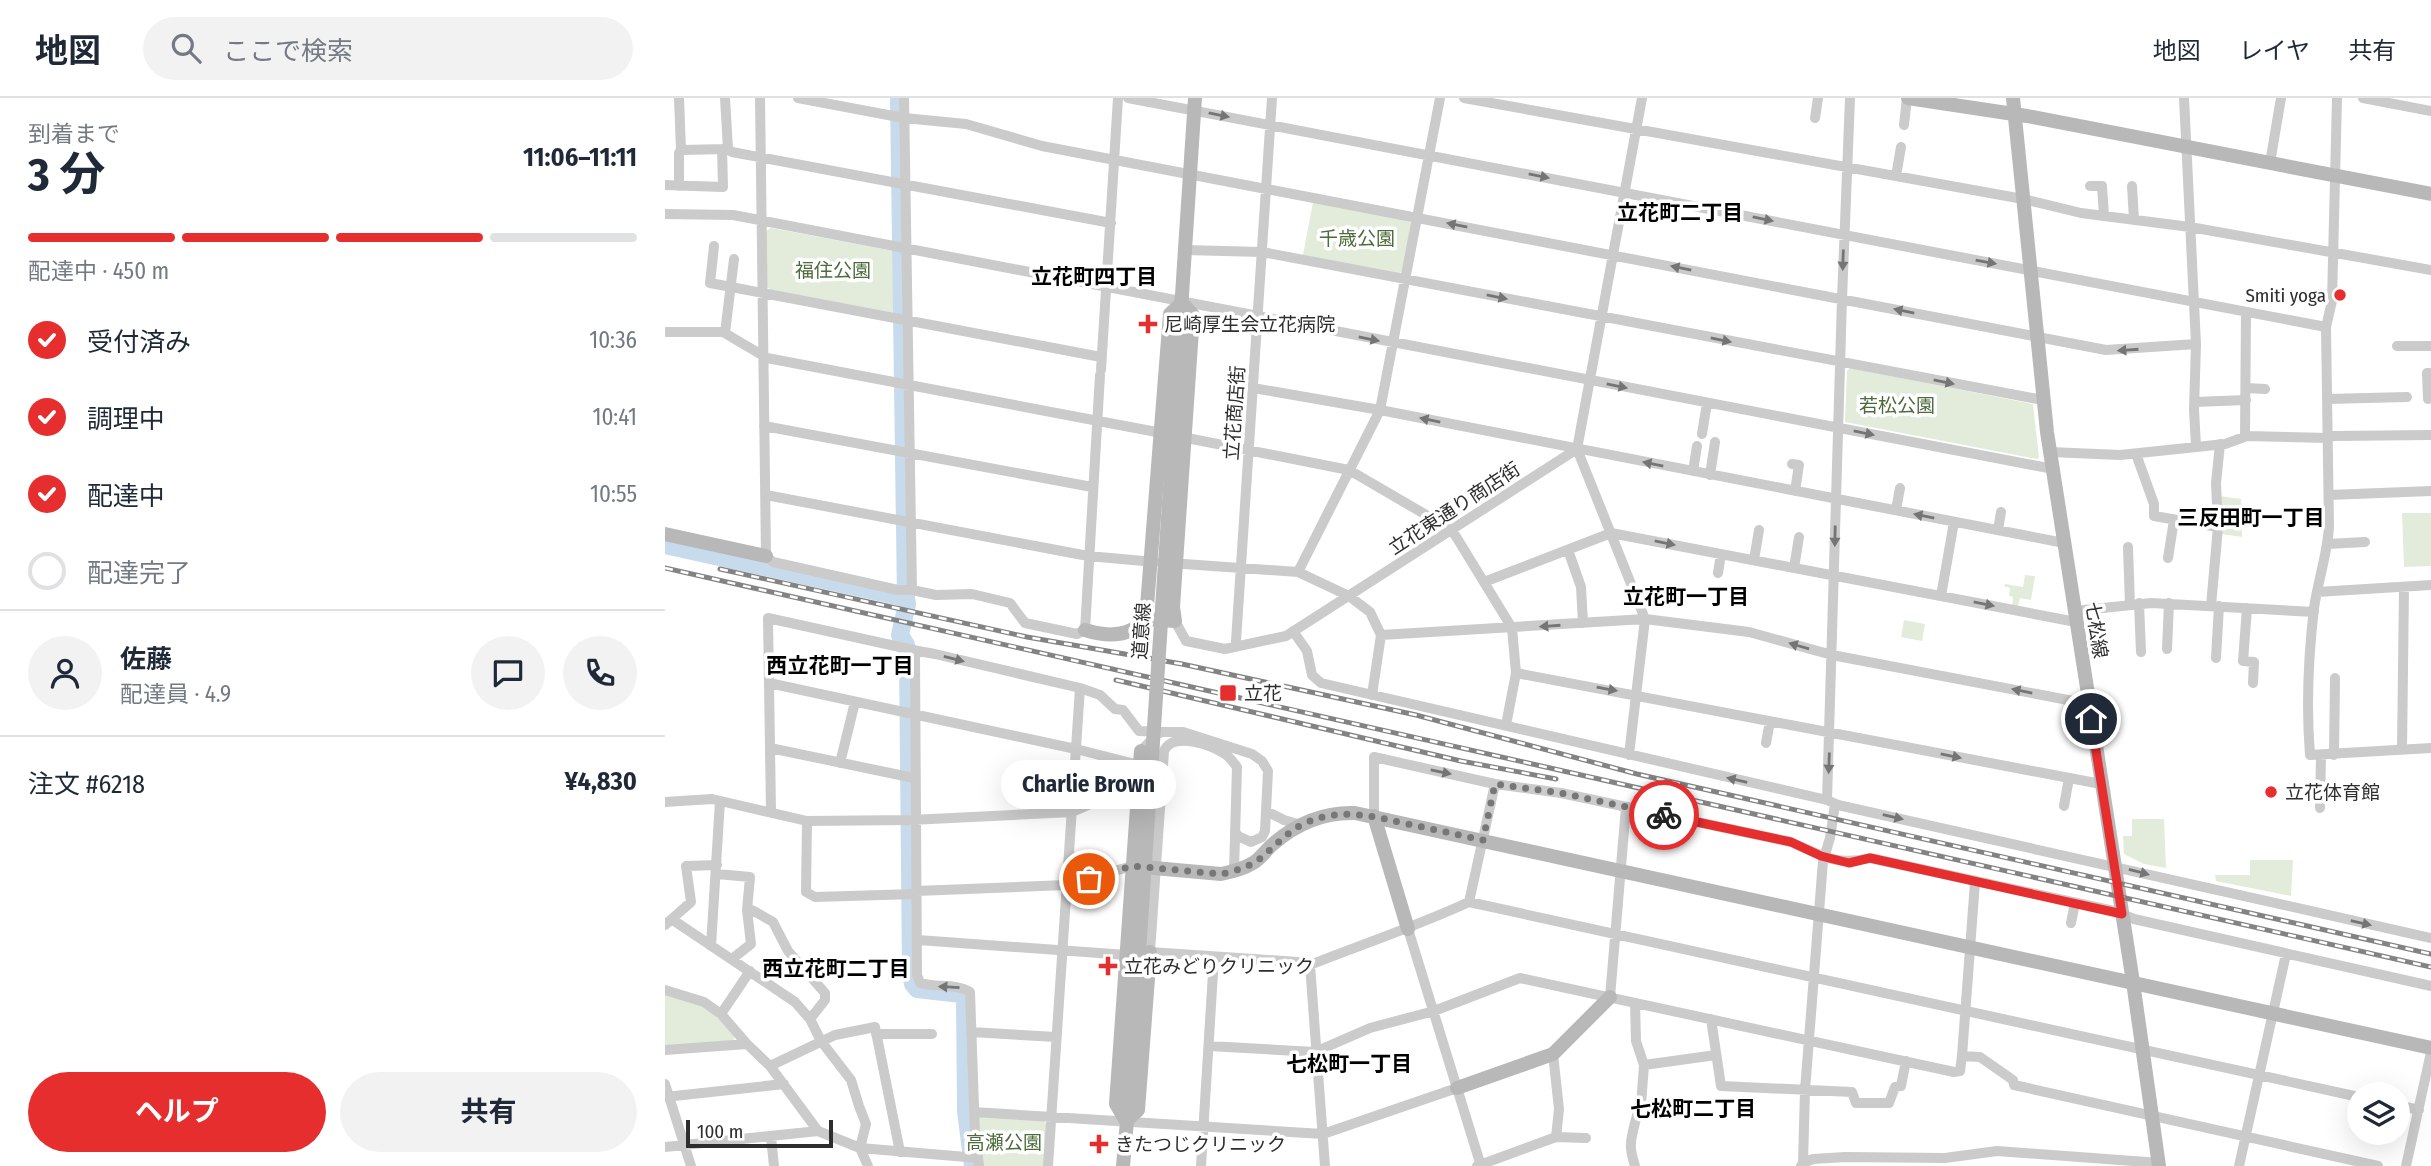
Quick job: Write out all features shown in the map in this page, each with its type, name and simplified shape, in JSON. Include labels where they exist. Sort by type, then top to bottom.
[{"type":"street","points":[[679,98],[679,186]]},
{"type":"street","points":[[665,186],[723,187],[725,98]]},
{"type":"street","points":[[760,98],[766,556]]},
{"type":"street","points":[[798,98],[901,118],[966,124],[1042,146],[2113,351],[2196,345]]},
{"type":"street","points":[[904,98],[901,118],[908,590]]},
{"type":"street","points":[[1085,630],[1118,98]]},
{"type":"street","points":[[1128,98],[1195,104],[1270,125],[2326,327]]},
{"type":"street","name":"立花商店街","points":[[1236,641],[1272,98]]},
{"type":"street","points":[[1298,572],[1380,410],[1440,98]]},
{"type":"street","points":[[1464,98],[2023,199],[2071,211],[2190,227],[2431,270]]},
{"type":"street","points":[[1629,755],[1645,619],[1577,449],[1642,98]]},
{"type":"street","points":[[1815,118],[1818,98]]},
{"type":"street","points":[[1803,1164],[1808,1040],[1831,802],[1830,733],[1836,499],[1850,98]]},
{"type":"street","points":[[1904,125],[1908,98],[2015,113],[2431,194]]},
{"type":"street","name":"七松線","points":[[2013,98],[2050,452],[2143,1050],[2154,1097],[2153,1116],[2160,1164]]},
{"type":"street","points":[[2184,98],[2196,345],[2196,446]]},
{"type":"street","points":[[2270,163],[2281,98]]},
{"type":"street","points":[[2337,98],[2332,301],[2326,327],[2328,544],[2314,612],[2306,699],[2310,755],[2431,748]]},
{"type":"street","points":[[2363,98],[2431,111]]},
{"type":"street","name":"道意線","points":[[1123,1166],[1195,104]]},
{"type":"street","points":[[1896,176],[1901,147]]},
{"type":"street","points":[[681,150],[725,149],[1111,223]]},
{"type":"street","points":[[2090,186],[2102,186],[2104,216]]},
{"type":"street","points":[[2132,186],[2134,220]]},
{"type":"street","points":[[665,214],[733,215],[763,223],[2053,469]]},
{"type":"street","points":[[714,246],[710,283],[1101,357]]},
{"type":"street","points":[[1185,250],[1262,252],[2043,400]]},
{"type":"street","points":[[725,333],[734,259]]},
{"type":"street","points":[[665,534],[766,556],[773,562],[908,590],[936,595],[972,594],[1010,603],[1025,623],[1077,634],[1085,630],[1117,635],[1123,631],[1134,630],[1146,619],[1170,314],[1182,303]]},
{"type":"street","points":[[1146,619],[1175,621],[1173,607],[1193,315],[1182,303]]},
{"type":"street","points":[[2245,436],[2246,312]]},
{"type":"street","points":[[665,332],[725,333],[764,356],[1349,470],[1452,530],[1512,628],[1516,673],[1506,725]]},
{"type":"street","points":[[2397,346],[2431,346]]},
{"type":"street","points":[[2428,399],[2427,373],[2431,373]]},
{"type":"street","points":[[1253,388],[1380,410],[2064,543]]},
{"type":"street","points":[[2195,402],[2265,389]]},
{"type":"street","points":[[2327,399],[2407,397]]},
{"type":"street","points":[[1702,434],[1707,403]]},
{"type":"street","points":[[764,426],[1092,487]]},
{"type":"street","points":[[2050,452],[2136,454],[2220,444],[2245,436],[2328,438],[2431,435]]},
{"type":"street","points":[[1710,475],[1715,442]]},
{"type":"street","points":[[2216,658],[2216,483],[2220,444]]},
{"type":"street","points":[[1693,471],[1697,446]]},
{"type":"street","name":"立花東通り商店街","points":[[1175,621],[1186,641],[1225,649],[1286,636],[1577,449]]},
{"type":"street","points":[[2136,454],[2154,504],[2154,516],[2218,527]]},
{"type":"street","points":[[1793,464],[1800,465],[1795,491]]},
{"type":"street","points":[[1896,510],[1900,488]]},
{"type":"street","points":[[2329,495],[2431,491]]},
{"type":"street","points":[[766,495],[1088,556],[1298,572],[1349,596],[1370,612],[1381,635],[1371,695]]},
{"type":"street","points":[[1998,530],[2001,512]]},
{"type":"street","points":[[2168,558],[2173,520]]},
{"type":"street","points":[[1941,596],[1954,522]]},
{"type":"street","points":[[1754,560],[1759,530]]},
{"type":"street","points":[[1484,582],[1611,533],[1941,596],[2075,616],[2135,604],[2169,603],[2314,612]]},
{"type":"street","points":[[1794,568],[1799,537]]},
{"type":"street","points":[[2328,544],[2365,542]]},
{"type":"street","points":[[2128,547],[2141,652]]},
{"type":"street","points":[[1568,550],[1581,587],[1583,623]]},
{"type":"street","points":[[1718,573],[1721,554]]},
{"type":"street","points":[[2317,592],[2431,585]]},
{"type":"street","points":[[2402,750],[2404,587]]},
{"type":"street","points":[[2167,649],[2169,603]]},
{"type":"street","points":[[2247,607],[2243,661],[2254,662],[2253,683]]},
{"type":"street","points":[[771,813],[768,618],[1080,688],[1100,695],[1115,709],[1123,710],[1139,731],[1183,732],[1252,754],[1262,761],[1268,771],[1265,831],[1258,840],[1247,841],[1235,831]]},
{"type":"street","points":[[1381,635],[1645,619],[1749,632],[1832,655],[2089,704]]},
{"type":"street","points":[[1293,631],[1307,651],[1309,667],[1316,681],[1831,802],[2431,938]]},
{"type":"street","points":[[665,1147],[818,1131],[860,1148],[976,1160],[970,992],[964,988],[920,983],[917,975],[910,714],[915,657],[911,650]]},
{"type":"street","points":[[1516,673],[2101,784]]},
{"type":"street","points":[[2334,755],[2335,678]]},
{"type":"street","points":[[768,683],[1076,748],[1140,758]]},
{"type":"street","points":[[1048,1166],[1080,688]]},
{"type":"street","points":[[840,763],[855,702]]},
{"type":"street","points":[[1766,743],[1770,721]]},
{"type":"street","points":[[1126,1121],[1116,1104],[1140,758],[1150,738],[1162,732]]},
{"type":"street","points":[[1126,1121],[1138,1110],[1165,747],[1173,740],[1194,743],[1223,753],[1238,770],[1234,871]]},
{"type":"street","points":[[770,748],[911,778]]},
{"type":"street","points":[[1238,770],[1252,754]]},
{"type":"street","points":[[2320,808],[2321,755]]},
{"type":"street","points":[[1586,1138],[1556,1137],[1480,1166],[1374,816],[1374,757],[1495,784],[1561,793],[1791,842],[1825,857],[1849,863],[1870,858],[2431,986]]},
{"type":"street","points":[[2064,806],[2069,778]]},
{"type":"street","points":[[665,802],[712,799],[807,821],[911,820],[1072,812],[1138,784],[1162,785]]},
{"type":"street","points":[[1469,902],[1495,784]]},
{"type":"street","points":[[711,947],[720,801]]},
{"type":"street","points":[[974,1112],[1323,1134],[1553,1054],[1610,997],[1626,807]]},
{"type":"street","points":[[1266,811],[1301,825]]},
{"type":"street","points":[[807,821],[806,892],[815,897],[1066,885],[1132,866],[1221,874],[1254,863],[1275,842],[1301,825],[1325,815],[1350,813],[1374,816],[2273,1012],[2431,1050],[2406,1166]]},
{"type":"street","points":[[732,959],[751,944],[747,910],[750,877],[717,869],[686,866],[691,902],[669,923],[750,971],[795,1002],[810,1019],[821,1041],[851,1080],[866,1124],[860,1148],[868,1166]]},
{"type":"street","points":[[1209,1046],[1315,1052],[1370,1028],[1434,1011],[1520,978],[1954,1072],[1960,1071],[1975,882]]},
{"type":"street","points":[[1150,952],[1310,965],[1408,929],[1469,902],[2347,1094]]},
{"type":"street","points":[[2071,923],[2075,903]]},
{"type":"street","points":[[747,910],[773,922],[788,951],[825,993],[825,1000],[810,1019]]},
{"type":"street","points":[[918,940],[1126,955]]},
{"type":"street","points":[[2239,1166],[2286,954]]},
{"type":"street","points":[[1201,1166],[1214,957]]},
{"type":"street","points":[[1310,965],[1325,1166]]},
{"type":"street","points":[[721,1014],[750,971]]},
{"type":"street","points":[[665,990],[704,1002],[721,1014],[770,1066],[818,1131]]},
{"type":"street","points":[[1635,1003],[1636,1041],[1644,1065],[1641,1105],[1637,1109],[1636,1125],[1630,1143],[1635,1166]]},
{"type":"street","points":[[1711,1019],[1721,1086],[1851,1092],[1856,1102],[1889,1103],[1892,1090],[1901,1086],[1906,1061]]},
{"type":"street","points":[[770,1066],[835,1035],[875,1027],[900,1152]]},
{"type":"street","points":[[971,1032],[1056,1037]]},
{"type":"street","points":[[876,1034],[932,1034]]},
{"type":"street","points":[[665,1050],[747,1044]]},
{"type":"street","points":[[1553,1054],[1559,1109],[1556,1137]]},
{"type":"street","points":[[1644,1065],[1716,1055]]},
{"type":"street","points":[[1962,1056],[1980,1057],[2013,1080],[2014,1085],[2378,1166]]},
{"type":"street","points":[[665,1084],[691,1166]]},
{"type":"street","points":[[667,1096],[784,1084]]},
{"type":"street","points":[[2410,1108],[2419,1110]]},
{"type":"street","points":[[771,1137],[774,1166]]},
{"type":"street","points":[[1803,1164],[1812,1159],[1945,1158],[1997,1151],[2160,1164]]},
{"type":"green space","name":"千歳公園","points":[[1313,202],[1409,220],[1411,223],[1403,271],[1398,274],[1303,255]]},
{"type":"green space","name":"福住公園","points":[[771,228],[894,251],[898,254],[899,310],[895,313],[771,290],[767,287],[766,231]]},
{"type":"green space","name":"若松公園","points":[[1850,368],[2033,404],[2039,458],[1845,422],[1847,371]]},
{"type":"green space","points":[[2220,496],[2241,499],[2242,537],[2222,534]]},
{"type":"green space","points":[[2402,513],[2431,513],[2431,566],[2404,567]]},
{"type":"green space","points":[[2025,575],[2035,576],[2031,600],[2020,598],[2018,607],[2012,606],[2010,588],[2004,586],[2023,587]]},
{"type":"green space","points":[[1904,620],[1925,624],[1922,641],[1901,637]]},
{"type":"green space","points":[[2132,819],[2164,819],[2166,868],[2144,864],[2124,854],[2123,836],[2132,836]]},
{"type":"green space","points":[[2250,860],[2293,860],[2291,896],[2216,881],[2215,875],[2250,875]]},
{"type":"green space","points":[[665,992],[704,1005],[736,1034],[733,1042],[665,1048]]},
{"type":"green space","name":"高瀬公園","points":[[979,1115],[1043,1120],[1046,1124],[1044,1166],[983,1166],[978,1138]]},
{"type":"waterway","points":[[899,98],[906,598]]},
{"type":"waterway","points":[[665,545],[906,598],[900,635],[908,655],[911,973],[917,989],[961,994],[965,998],[966,1111],[973,1166]]},
{"type":"railway","points":[[665,568],[2431,967]]},
{"type":"railway","points":[[720,569],[1027,637],[1182,664],[1416,715],[1637,774],[2431,954]]},
{"type":"railway","points":[[1116,680],[1461,761],[1556,779]]},
{"type":"way so far","points":[[1089,879],[1132,866],[1221,874],[1234,871],[1254,863],[1275,842],[1301,825],[1325,815],[1350,813],[1374,816],[1483,840],[1495,784],[1561,793],[1664,815]]},
{"type":"place","name":"Smiti yoga","points":[[2340,295]]},
{"type":"place","name":"尼崎厚生会立花病院","points":[[1148,324]]},
{"type":"place","name":"立花","points":[[1228,693]]},
{"type":"place","name":"立花体育館","points":[[2271,792]]},
{"type":"place","name":"Charlie Brown","points":[[1089,879]]},
{"type":"place","name":"立花みどりクリニック","points":[[1108,966]]},
{"type":"place","name":"きたつじクリニック","points":[[1099,1144]]},
{"type":"district","name":"立花町二丁目","points":[[1680,213]]},
{"type":"district","name":"立花町四丁目","points":[[1094,277]]},
{"type":"district","name":"三反田町一丁目","points":[[2251,518]]},
{"type":"district","name":"立花町一丁目","points":[[1686,597]]},
{"type":"district","name":"西立花町一丁目","points":[[840,666]]},
{"type":"district","name":"西立花町二丁目","points":[[836,969]]},
{"type":"district","name":"七松町一丁目","points":[[1349,1064]]},
{"type":"district","name":"七松町二丁目","points":[[1693,1109]]},
{"type":"route","points":[[1664,815],[1791,842],[1821,856],[1849,863],[1870,858],[2122,914],[2091,719]]}]
